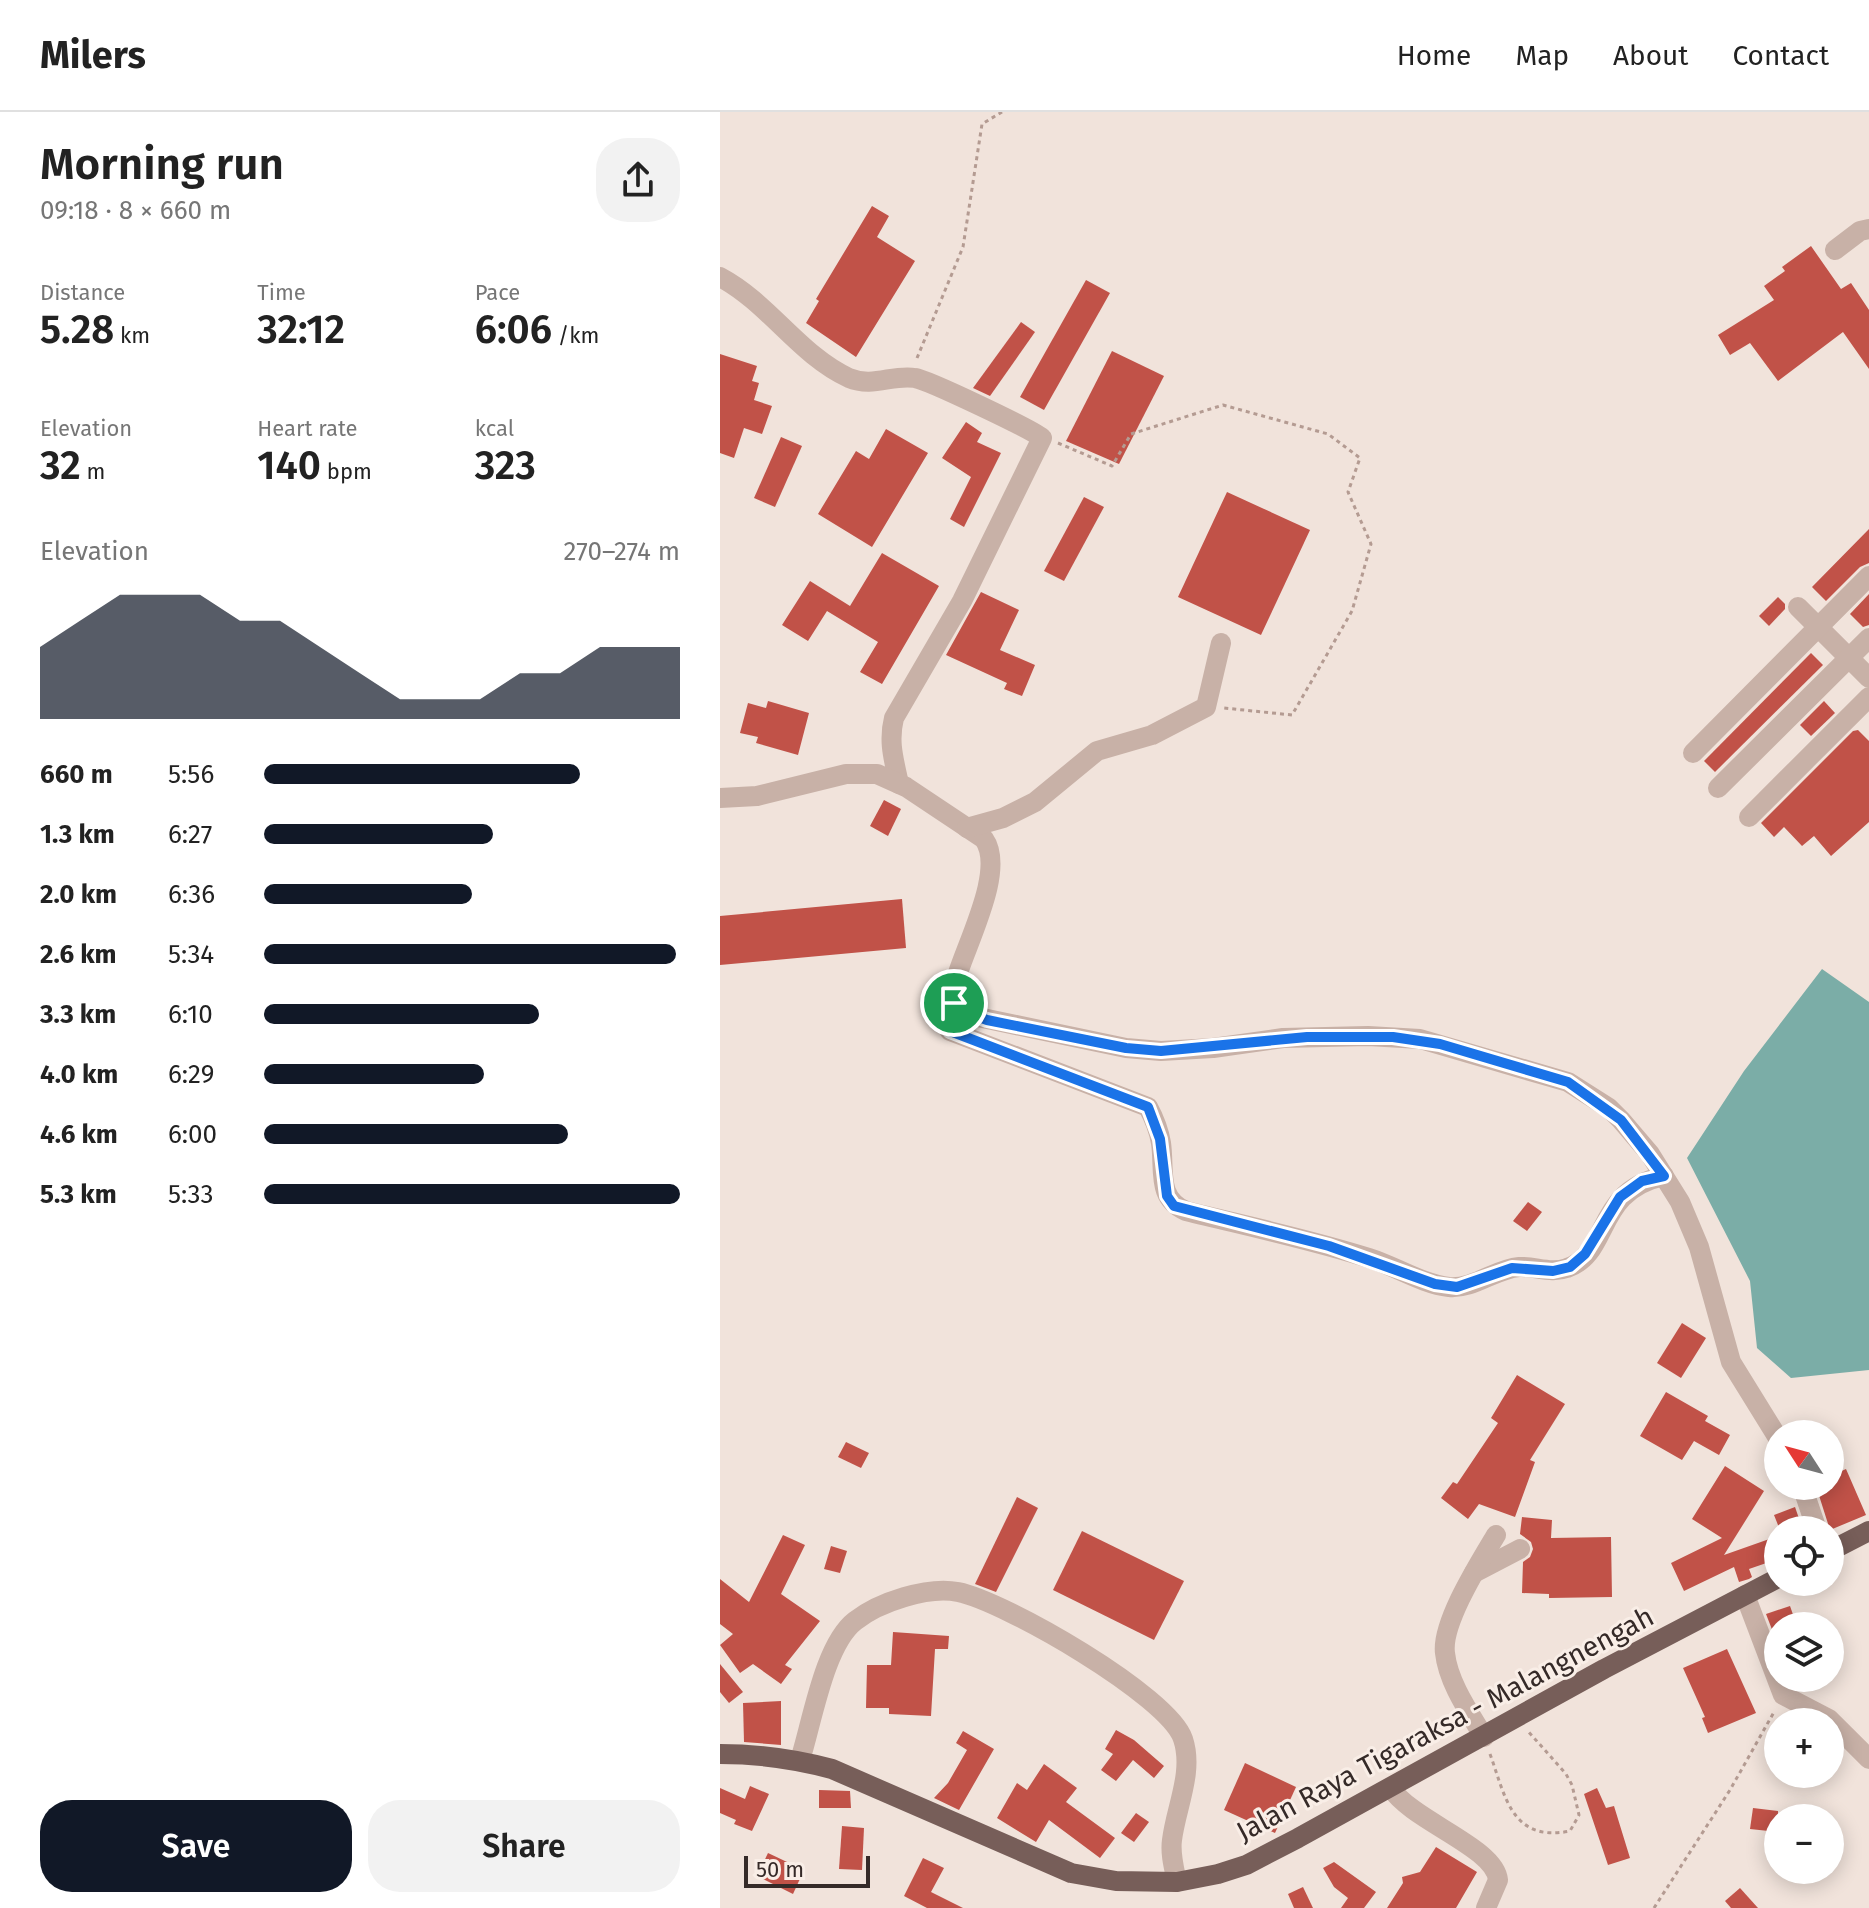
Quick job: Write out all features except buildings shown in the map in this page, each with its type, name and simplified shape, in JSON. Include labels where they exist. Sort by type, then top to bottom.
[{"type":"main road","points":[[1844,1544],[1869,1531]]},
{"type":"main road","name":"Jalan Raya Tigaraksa - Malangnengah","points":[[720,1754],[800,1760],[862,1780],[1071,1873],[1116,1881],[1177,1882],[1246,1865],[1764,1585]]},
{"type":"street","points":[[1835,250],[1860,231],[1869,229]]},
{"type":"street","points":[[720,277],[764,308],[816,356],[852,379],[874,383],[909,377],[923,380],[1039,435],[1041,444],[962,601],[894,718],[891,749],[899,784]]},
{"type":"street","points":[[1693,753],[1869,576]]},
{"type":"street","points":[[1798,607],[1869,678]]},
{"type":"street","points":[[1718,788],[1869,638]]},
{"type":"street","points":[[967,828],[1003,818],[1035,802],[1097,751],[1152,735],[1206,707],[1221,643]]},
{"type":"street","points":[[1749,817],[1869,697]]},
{"type":"street","points":[[720,798],[765,795],[815,779],[846,774],[877,774],[899,784],[988,845],[991,860],[981,906],[952,993],[954,1003],[962,1011],[987,1020],[1126,1048],[1161,1051],[1307,1037],[1393,1037],[1440,1044],[1568,1082],[1621,1120],[1680,1202],[1699,1247],[1731,1362],[1767,1420]]},
{"type":"street","points":[[954,1003],[946,1011],[943,1021],[950,1031],[1148,1107],[1160,1139],[1167,1196],[1174,1206],[1358,1254],[1443,1285],[1464,1285],[1512,1268],[1553,1271],[1570,1267],[1585,1254],[1620,1197],[1642,1181],[1664,1176]]},
{"type":"street","points":[[1484,1737],[1451,1676],[1445,1651],[1461,1595],[1496,1535]]},
{"type":"street","points":[[1474,1573],[1520,1549]]},
{"type":"street","points":[[800,1760],[830,1661],[843,1633],[854,1621],[885,1606],[941,1591],[958,1592],[980,1599],[1033,1622],[1152,1701],[1177,1725],[1183,1738],[1186,1767],[1172,1841],[1177,1882]]},
{"type":"street","points":[[1745,1595],[1783,1695],[1829,1719],[1869,1759]]},
{"type":"street","points":[[1391,1788],[1403,1805],[1492,1863],[1498,1880],[1486,1908]]},
{"type":"path","points":[[909,377],[963,247],[982,124],[1002,112]]},
{"type":"path","points":[[1039,435],[1112,466],[1131,434],[1223,405],[1328,434],[1360,458],[1348,492],[1371,544],[1352,611],[1292,715],[1206,707]]},
{"type":"path","points":[[1654,1908],[1748,1761],[1783,1695]]},
{"type":"path","points":[[1484,1737],[1499,1786],[1515,1814],[1530,1828],[1545,1834],[1570,1831],[1579,1815],[1572,1785],[1516,1719]]},
{"type":"water","points":[[1822,969],[1869,1002],[1869,1370],[1791,1378],[1757,1348],[1750,1281],[1687,1158],[1744,1071]]},
{"type":"route","points":[[954,1003],[962,1011],[987,1020],[1126,1048],[1161,1051],[1307,1037],[1420,1039],[1568,1082],[1609,1108],[1650,1154],[1664,1176],[1642,1181],[1620,1197],[1585,1254],[1570,1267],[1553,1271],[1512,1268],[1464,1285],[1450,1287],[1435,1284],[1329,1246],[1174,1206],[1163,1182],[1160,1139],[1148,1107],[950,1031],[944,1027],[943,1021],[946,1011],[954,1003]]}]
